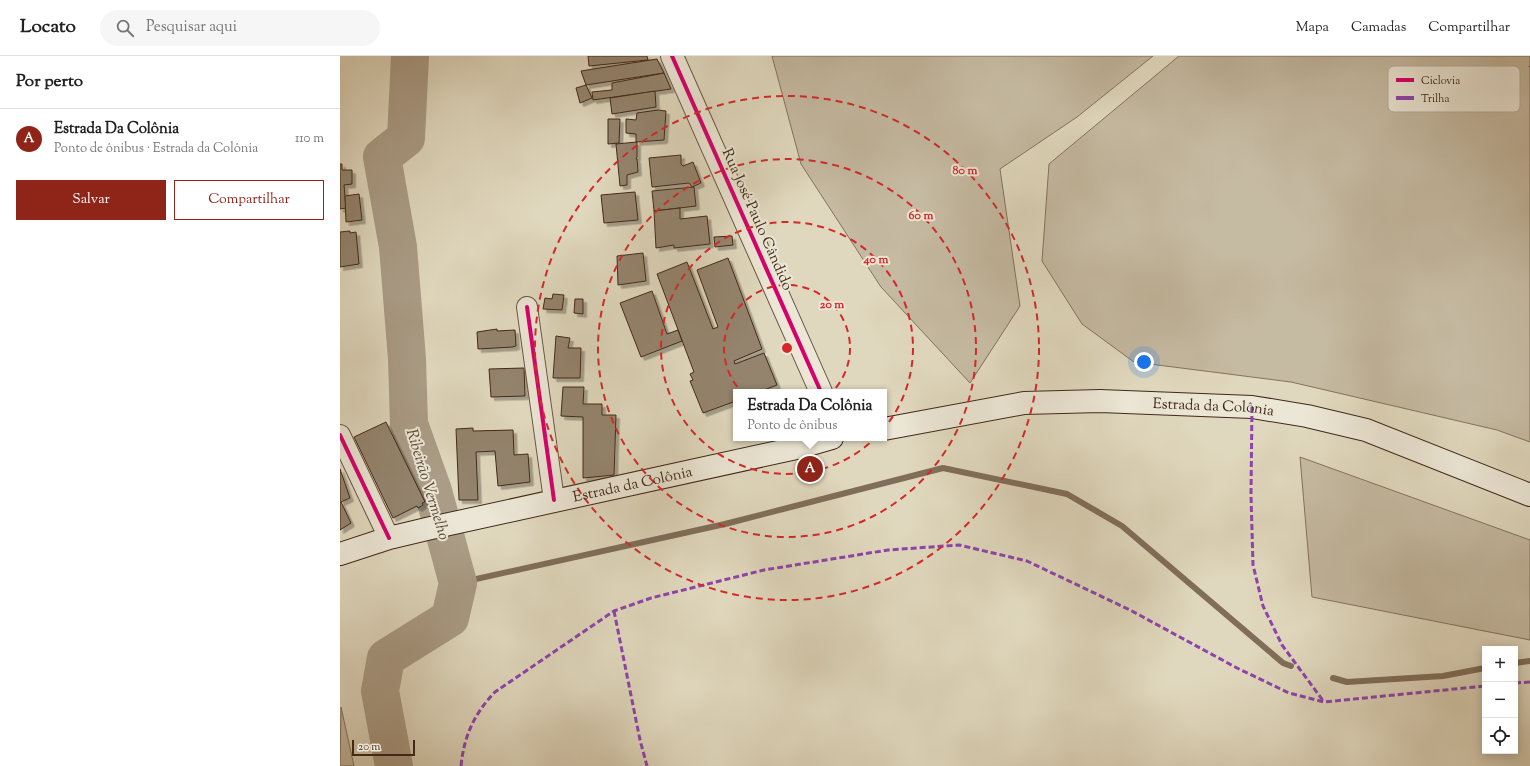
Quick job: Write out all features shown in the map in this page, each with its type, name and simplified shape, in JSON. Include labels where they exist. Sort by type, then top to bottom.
[{"type":"main road","name":"Rua José Paulo Cândido","points":[[672,56],[820,389]]},
{"type":"main road","name":"Estrada da Colônia","points":[[887,428],[1024,403],[1100,401],[1252,407],[1307,416],[1366,430],[1530,495]]},
{"type":"main road","name":"Estrada da Colônia","points":[[340,554],[389,538],[472,518],[801,447],[822,441]]},
{"type":"street","points":[[527,307],[554,500]]},
{"type":"street","points":[[340,435],[389,538]]},
{"type":"shaded area","points":[[772,56],[1153,56],[1077,117],[1000,169],[1020,306],[970,383],[881,287],[801,164]]},
{"type":"shaded area","points":[[1179,56],[1530,56],[1530,442],[1497,430],[1291,382],[1134,362],[1082,324],[1042,261],[1049,164]]},
{"type":"shaded area","points":[[1300,457],[1530,540],[1530,640],[1312,597]]},
{"type":"shaded area","points":[[341,707],[354,766],[340,766]]},
{"type":"building","points":[[588,56],[647,56],[648,60],[589,66]]},
{"type":"building","points":[[657,59],[664,73],[586,85],[581,71]]},
{"type":"building","points":[[664,73],[671,89],[593,100],[592,92],[612,90],[612,83]]},
{"type":"building","points":[[586,85],[592,98],[580,103],[576,88]]},
{"type":"building","points":[[655,91],[656,107],[612,114],[610,98]]},
{"type":"building","points":[[658,110],[666,111],[664,140],[636,142],[636,134],[626,133],[626,119],[636,120],[637,113]]},
{"type":"building","points":[[608,119],[620,119],[619,143],[608,144]]},
{"type":"building","points":[[637,142],[636,159],[638,172],[627,175],[627,185],[620,186],[616,144]]},
{"type":"building","points":[[681,155],[681,164],[683,166],[693,162],[701,183],[692,187],[689,183],[652,187],[649,158]]},
{"type":"building","points":[[340,164],[342,164],[342,170],[352,170],[352,184],[344,185],[346,208],[340,209]]},
{"type":"building","points":[[694,187],[696,206],[654,211],[652,191]]},
{"type":"building","points":[[635,192],[638,220],[604,223],[601,195]]},
{"type":"building","points":[[359,194],[362,220],[346,222],[345,196]]},
{"type":"building","points":[[680,208],[680,219],[707,216],[710,244],[674,248],[674,245],[656,248],[654,211]]},
{"type":"building","points":[[350,231],[350,233],[356,232],[359,264],[340,267],[340,232]]},
{"type":"building","points":[[732,236],[733,245],[715,247],[714,237]]},
{"type":"building","points":[[643,253],[646,281],[618,285],[617,256]]},
{"type":"building","points":[[728,258],[762,349],[734,361],[735,364],[764,353],[777,385],[767,389],[733,389],[733,402],[703,413],[690,381],[693,380],[690,374],[694,372],[657,274],[687,262],[713,329],[718,327],[697,270]]},
{"type":"building","points":[[652,291],[667,334],[678,330],[682,341],[641,357],[620,303]]},
{"type":"building","points":[[553,294],[564,295],[562,310],[543,309],[545,298],[552,299]]},
{"type":"building","points":[[575,299],[583,299],[583,314],[574,313]]},
{"type":"building","points":[[497,329],[497,331],[515,330],[516,346],[478,349],[477,332]]},
{"type":"building","points":[[556,336],[570,338],[568,348],[581,348],[580,378],[553,378]]},
{"type":"building","points":[[524,368],[525,396],[491,397],[489,369]]},
{"type":"building","points":[[563,387],[584,387],[583,404],[602,404],[602,415],[616,415],[614,475],[583,478],[583,417],[561,416]]},
{"type":"building","points":[[386,422],[425,502],[418,508],[417,506],[393,518],[354,437]]},
{"type":"building","points":[[473,428],[473,431],[513,430],[514,455],[528,454],[530,482],[498,486],[495,451],[476,452],[478,500],[459,500],[456,429]]},
{"type":"building","points":[[340,469],[350,498],[341,502],[351,523],[340,530]]},
{"type":"waterway","name":"Ribeirão Vermelho","points":[[394,766],[380,691],[386,658],[450,618],[458,583],[433,491],[409,424],[407,359],[398,247],[382,157],[406,138],[410,56]]},
{"type":"waterway","points":[[458,583],[725,524],[943,468],[1067,494],[1122,526],[1283,663],[1291,666]]},
{"type":"waterway","points":[[1518,663],[1530,661]]},
{"type":"waterway","points":[[1333,678],[1347,682],[1443,676],[1482,669]]},
{"type":"marked path","points":[[1252,407],[1251,495],[1253,565],[1263,606],[1282,645],[1324,702]]},
{"type":"marked path","points":[[461,766],[462,755],[471,726],[481,709],[495,692],[614,611],[651,598],[764,570],[888,550],[959,545],[1027,561],[1130,610],[1237,668],[1289,693],[1324,702],[1482,686]]},
{"type":"marked path","points":[[614,611],[640,740],[647,766]]},
{"type":"marked path","points":[[1518,683],[1530,682]]},
{"type":"cycle path","points":[[672,56],[820,389]]},
{"type":"cycle path","points":[[527,307],[554,500]]},
{"type":"cycle path","points":[[340,435],[389,538]]},
{"type":"place","name":"Estrada Da Colônia","points":[[810,469]]}]
